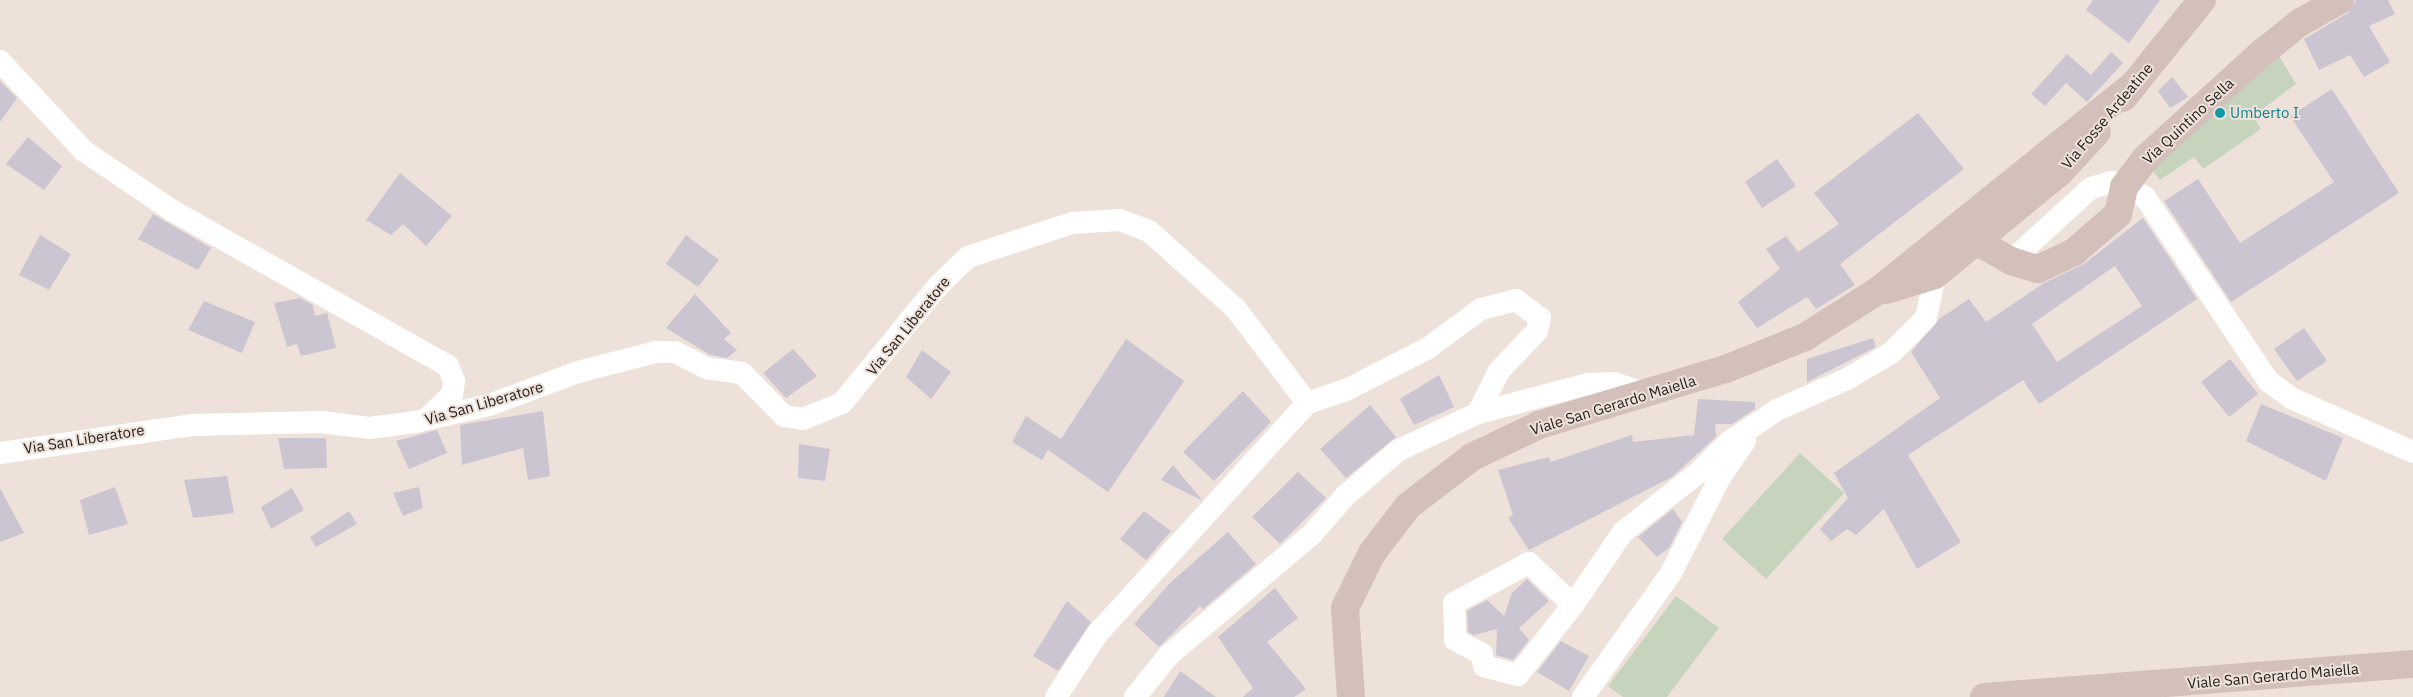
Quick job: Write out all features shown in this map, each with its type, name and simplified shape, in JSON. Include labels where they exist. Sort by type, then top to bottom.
[{"type":"main road","name":"Via Fosse Ardeatine","points":[[1935,275],[1978,242],[2061,171],[2202,0]]},
{"type":"main road","name":"Via Quintino Sella","points":[[1978,242],[2011,261],[2038,269],[2074,252],[2118,214],[2124,187],[2146,158],[2262,53],[2299,23],[2340,0]]},
{"type":"main road","points":[[1879,290],[2134,84]]},
{"type":"main road","name":"Viale San Gerardo Maiella","points":[[1352,697],[1345,608],[1372,554],[1408,506],[1472,458],[1539,425],[1650,394],[1805,337],[1879,290],[1896,289],[1935,275]]},
{"type":"main road","name":"Viale San Gerardo Maiella","points":[[1984,697],[2413,664]]},
{"type":"street","points":[[0,61],[84,151],[173,211],[448,366],[454,381],[452,395],[425,420]]},
{"type":"street","points":[[2011,261],[2091,188],[2112,182],[2124,187],[2145,197],[2268,381],[2291,398],[2413,452]]},
{"type":"street","name":"Via San Liberatore","points":[[0,453],[193,425],[322,422],[369,428],[425,420],[489,405],[578,372],[656,352],[675,352],[706,368],[742,373],[784,416],[803,420],[822,415],[865,380],[938,286],[968,257],[1063,225],[1120,220],[1150,231],[1236,309],[1307,403]]},
{"type":"street","points":[[1573,605],[1529,563],[1454,603],[1454,640],[1482,654],[1484,666],[1518,675],[1573,605],[1623,532],[1698,473],[1729,442],[1755,427],[1777,410],[1847,379],[1891,353],[1926,318],[1935,275]]},
{"type":"street","points":[[1056,697],[1098,633],[1307,403],[1346,390],[1428,348],[1481,309],[1516,300],[1540,318],[1537,331],[1499,372],[1478,413]]},
{"type":"street","points":[[1136,697],[1169,655],[1312,534],[1345,496],[1398,450],[1478,413],[1588,384],[1613,383],[1650,394]]},
{"type":"street","points":[[1583,697],[1671,573],[1719,479],[1755,427]]},
{"type":"green space","points":[[2270,41],[2296,84],[2253,116],[2261,129],[2203,169],[2194,157],[2160,180],[2150,167]]},
{"type":"green space","points":[[1800,453],[1844,493],[1766,579],[1722,539]]},
{"type":"green space","points":[[1676,596],[1719,628],[1667,697],[1623,697],[1608,686]]},
{"type":"building","points":[[2093,0],[2160,0],[2129,43],[2086,10]]},
{"type":"building","points":[[2356,0],[2388,0],[2395,14],[2369,26],[2390,62],[2364,77],[2350,55],[2319,70],[2304,39],[2348,13]]},
{"type":"building","points":[[2111,52],[2123,63],[2087,102],[2066,83],[2045,106],[2031,94],[2067,54],[2091,75]]},
{"type":"building","points":[[2172,77],[2188,97],[2170,108],[2158,91]]},
{"type":"building","points":[[0,81],[17,98],[0,122]]},
{"type":"building","points":[[2332,89],[2399,193],[2231,302],[2164,201],[2198,179],[2240,243],[2334,182],[2290,116]]},
{"type":"building","points":[[1918,113],[1964,169],[1840,264],[1855,285],[1816,309],[1807,297],[1757,328],[1738,302],[1780,269],[1766,249],[1786,236],[1798,252],[1839,224],[1814,193]]},
{"type":"building","points":[[28,137],[62,166],[44,190],[6,164]]},
{"type":"building","points":[[1777,159],[1796,186],[1762,208],[1745,182]]},
{"type":"building","points":[[400,173],[452,216],[426,246],[403,224],[391,235],[366,220]]},
{"type":"building","points":[[153,214],[211,248],[198,270],[138,239]]},
{"type":"building","points":[[2143,218],[2197,299],[2039,404],[2023,380],[1908,455],[1961,542],[1917,569],[1884,509],[1856,535],[1847,529],[1831,541],[1820,529],[1848,498],[1834,473],[1940,398],[1911,352],[1939,319],[1969,299],[1986,322],[2044,283],[2084,264]],"holes":[[[2115,266],[2142,306],[2057,362],[2032,324]]]},
{"type":"building","points":[[40,235],[71,254],[49,290],[19,275]]},
{"type":"building","points":[[686,235],[719,260],[698,287],[666,264]]},
{"type":"building","points":[[695,294],[731,333],[724,339],[737,350],[727,358],[710,355],[666,328]]},
{"type":"building","points":[[300,298],[313,305],[315,316],[327,313],[336,348],[301,356],[297,344],[287,347],[274,303]]},
{"type":"building","points":[[204,301],[255,322],[242,353],[188,330]]},
{"type":"building","points":[[2304,328],[2327,361],[2297,381],[2274,349]]},
{"type":"building","points":[[1873,338],[1876,347],[1807,382],[1807,359]]},
{"type":"building","points":[[1126,339],[1184,381],[1108,492],[1048,450],[1042,460],[1012,442],[1026,416],[1061,439]]},
{"type":"building","points":[[793,349],[817,376],[786,398],[763,373]]},
{"type":"building","points":[[922,350],[951,372],[931,399],[906,377]]},
{"type":"building","points":[[2230,359],[2258,394],[2229,417],[2201,382]]},
{"type":"building","points":[[1439,375],[1454,407],[1414,425],[1400,399]]},
{"type":"building","points":[[1243,391],[1271,422],[1214,481],[1183,452]]},
{"type":"building","points":[[1698,399],[1755,402],[1755,409],[1732,424],[1715,424],[1716,437],[1672,477],[1529,550],[1508,518],[1513,515],[1498,470],[1549,457],[1551,462],[1632,435],[1633,442],[1694,435]]},
{"type":"building","points":[[2261,404],[2343,438],[2326,481],[2246,441]]},
{"type":"building","points":[[1370,405],[1396,437],[1346,478],[1320,449]]},
{"type":"building","points":[[543,411],[550,476],[528,480],[523,448],[462,465],[460,425]]},
{"type":"building","points":[[437,430],[447,453],[409,469],[396,441]]},
{"type":"building","points":[[278,438],[326,438],[327,468],[284,469]]},
{"type":"building","points":[[799,444],[830,449],[825,481],[798,478]]},
{"type":"building","points":[[1173,465],[1202,500],[1161,480]]},
{"type":"building","points":[[1298,472],[1326,498],[1280,544],[1252,517]]},
{"type":"building","points":[[227,476],[234,513],[193,518],[184,480]]},
{"type":"building","points":[[115,487],[128,524],[89,535],[80,500]]},
{"type":"building","points":[[419,487],[423,508],[403,516],[393,493]]},
{"type":"building","points":[[0,488],[24,533],[0,542]]},
{"type":"building","points":[[292,488],[304,510],[271,529],[261,507]]},
{"type":"building","points":[[1673,509],[1682,522],[1669,548],[1657,557],[1638,537]]},
{"type":"building","points":[[349,511],[357,524],[316,547],[310,537]]},
{"type":"building","points":[[1144,511],[1171,531],[1146,560],[1120,539]]},
{"type":"building","points":[[1228,532],[1256,564],[1203,609],[1200,606],[1159,647],[1134,624],[1170,583]]},
{"type":"building","points":[[1527,579],[1549,601],[1519,628],[1529,640],[1513,660],[1496,655],[1497,629],[1474,635],[1468,632],[1467,611],[1487,600],[1504,616],[1512,593]]},
{"type":"building","points":[[1275,588],[1298,618],[1267,642],[1306,689],[1294,697],[1243,697],[1253,688],[1218,637]]},
{"type":"building","points":[[1067,601],[1091,622],[1058,671],[1033,656]]},
{"type":"building","points":[[1561,641],[1589,656],[1569,691],[1537,672]]},
{"type":"building","points":[[1180,671],[1216,697],[1164,697]]},
{"type":"place","name":"Umberto I","points":[[2220,113]]}]
